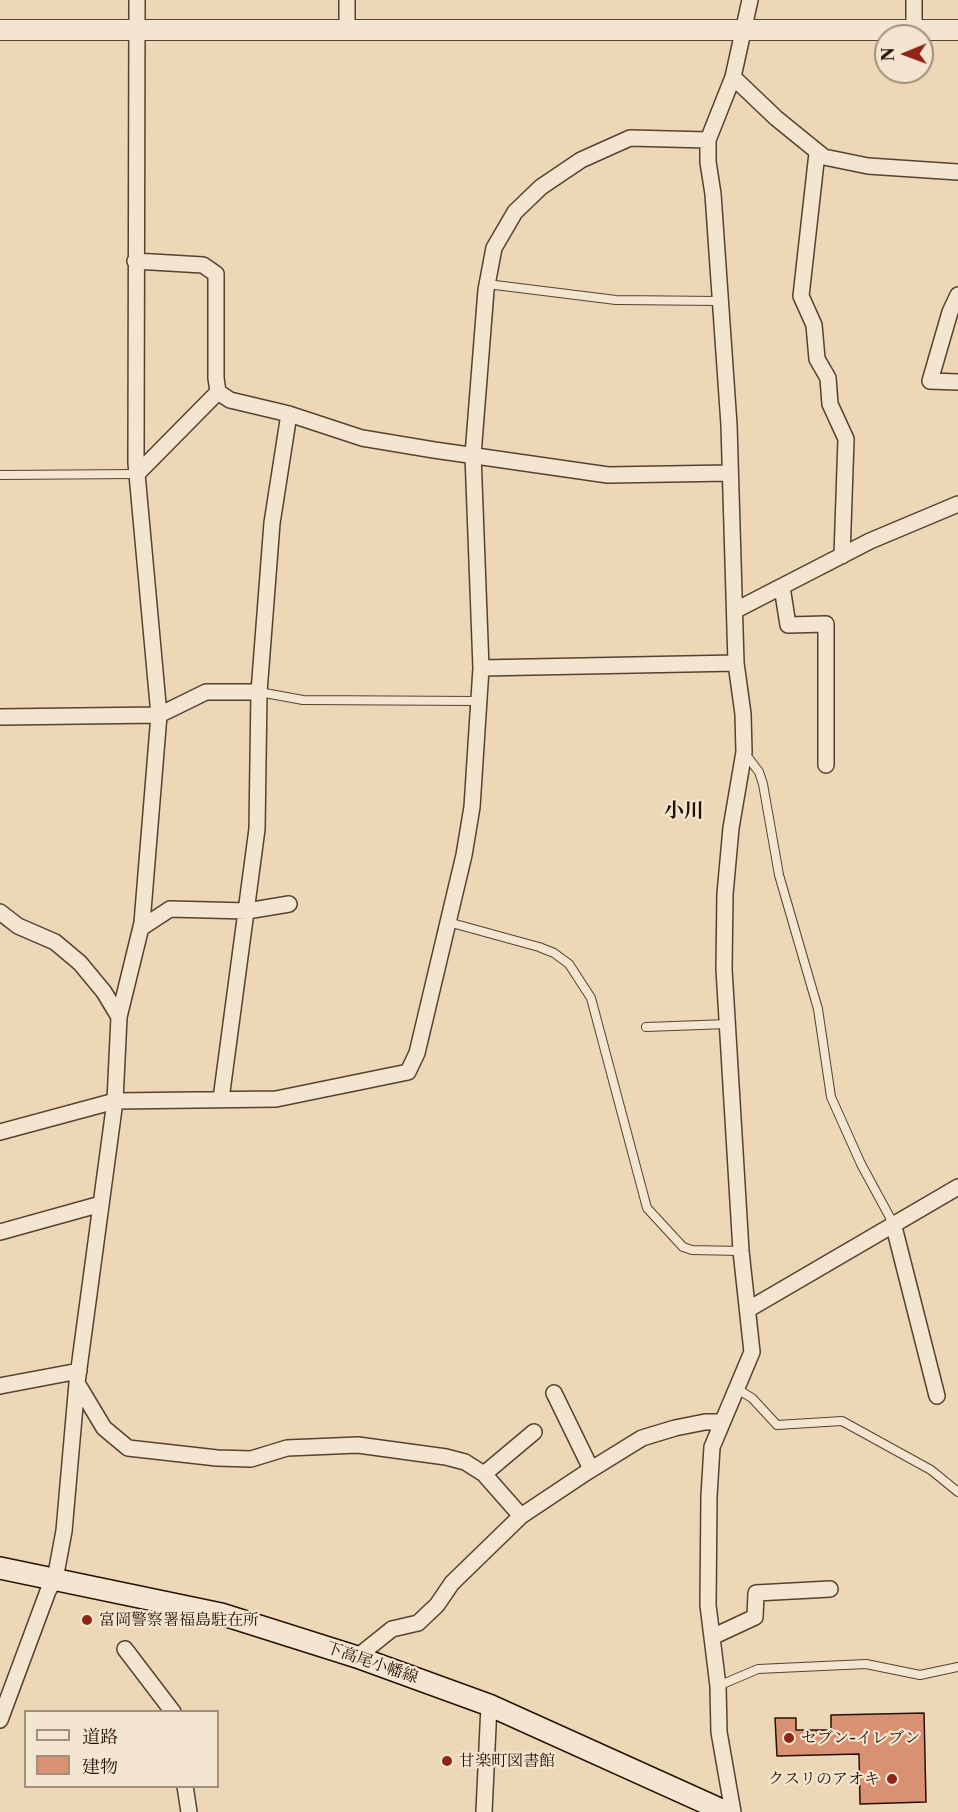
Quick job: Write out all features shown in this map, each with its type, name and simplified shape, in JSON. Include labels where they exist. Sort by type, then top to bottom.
[{"type":"main road","name":"下高尾小幡線","points":[[0,1568],[221,1614],[357,1657],[489,1706],[726,1812]]},
{"type":"street","points":[[0,1720],[48,1591],[55,1579],[64,1531],[78,1377],[116,1101],[119,1017],[141,928],[159,714],[137,474],[136,0]]},
{"type":"street","points":[[347,0],[347,32]]},
{"type":"street","points":[[733,1812],[719,1732],[718,1686],[708,1605],[709,1496],[712,1447],[752,1352],[741,1251],[724,969],[725,894],[731,828],[744,752],[743,714],[736,663],[730,473],[708,140],[733,76],[750,0]]},
{"type":"street","points":[[914,0],[914,24]]},
{"type":"street","points":[[0,30],[136,32],[874,30]]},
{"type":"street","points":[[934,30],[958,30]]},
{"type":"street","points":[[733,76],[817,153],[833,159],[868,166],[958,172]]},
{"type":"street","points":[[0,1132],[116,1101],[276,1099],[408,1072],[417,1053],[471,817],[481,668],[473,455],[487,284],[494,248],[515,212],[541,187],[581,159],[630,138],[708,140]]},
{"type":"street","points":[[817,153],[801,296],[814,325],[817,359],[828,378],[830,404],[846,439],[842,556]]},
{"type":"street","points":[[135,261],[203,265],[216,274],[218,392],[137,474]]},
{"type":"street","points":[[958,295],[950,312],[930,381],[958,382]]},
{"type":"street","points":[[218,392],[230,400],[289,414],[363,438],[608,475],[730,473]]},
{"type":"street","points":[[221,1099],[248,911],[256,829],[259,692],[272,523],[289,414]]},
{"type":"street","points":[[736,610],[870,541],[958,504]]},
{"type":"street","points":[[782,587],[788,625],[826,624],[826,765]]},
{"type":"street","points":[[481,668],[736,663]]},
{"type":"street","points":[[0,717],[159,714],[206,692],[259,692]]},
{"type":"street","points":[[141,928],[170,909],[248,911],[289,904]]},
{"type":"street","points":[[0,912],[18,926],[55,942],[80,963],[104,992],[119,1017]]},
{"type":"street","points":[[749,1309],[893,1223],[957,1190]]},
{"type":"street","points":[[0,1232],[101,1204]]},
{"type":"street","points":[[893,1223],[937,1396]]},
{"type":"street","points":[[0,1386],[78,1377]]},
{"type":"street","points":[[78,1377],[104,1428],[128,1448],[217,1458],[251,1459],[287,1448],[358,1445],[446,1456],[465,1462],[484,1474],[520,1516]]},
{"type":"street","points":[[554,1393],[591,1469]]},
{"type":"street","points":[[357,1657],[392,1629],[418,1623],[438,1605],[452,1582],[520,1516],[591,1469],[642,1438],[685,1426],[722,1422]]},
{"type":"street","points":[[484,1474],[534,1432]]},
{"type":"street","points":[[712,1637],[755,1617],[756,1593],[830,1589]]},
{"type":"street","points":[[124,1649],[172,1710]]},
{"type":"street","points":[[484,1812],[489,1706]]},
{"type":"street","points":[[185,1788],[189,1812]]},
{"type":"lane","points":[[487,284],[616,300],[720,301]]},
{"type":"lane","points":[[0,475],[137,474]]},
{"type":"lane","points":[[259,692],[303,700],[478,701]]},
{"type":"lane","points":[[744,752],[759,772],[763,784],[779,875],[818,1009],[831,1097],[861,1164],[893,1223]]},
{"type":"lane","points":[[448,922],[539,947],[554,953],[569,964],[591,998],[647,1208],[684,1247],[692,1250],[741,1251]]},
{"type":"lane","points":[[646,1027],[728,1024]]},
{"type":"lane","points":[[737,1389],[752,1398],[777,1425],[842,1421],[931,1470],[958,1492]]},
{"type":"lane","points":[[718,1686],[758,1670],[866,1664],[920,1675],[958,1667]]},
{"type":"building","name":"クスリのアオキ","points":[[924,1713],[926,1802],[860,1804],[859,1754],[777,1756],[775,1718],[796,1718],[796,1730],[831,1730],[831,1715]]},
{"type":"place","name":"富岡警察署福島駐在所","points":[[87,1620]]},
{"type":"place","name":"セブン-イレブン","points":[[789,1738]]},
{"type":"place","name":"甘楽町図書館","points":[[447,1761]]},
{"type":"place","name":"クスリのアオキ","points":[[892,1779]]},
{"type":"district","name":"小川","points":[[684,811]]}]
